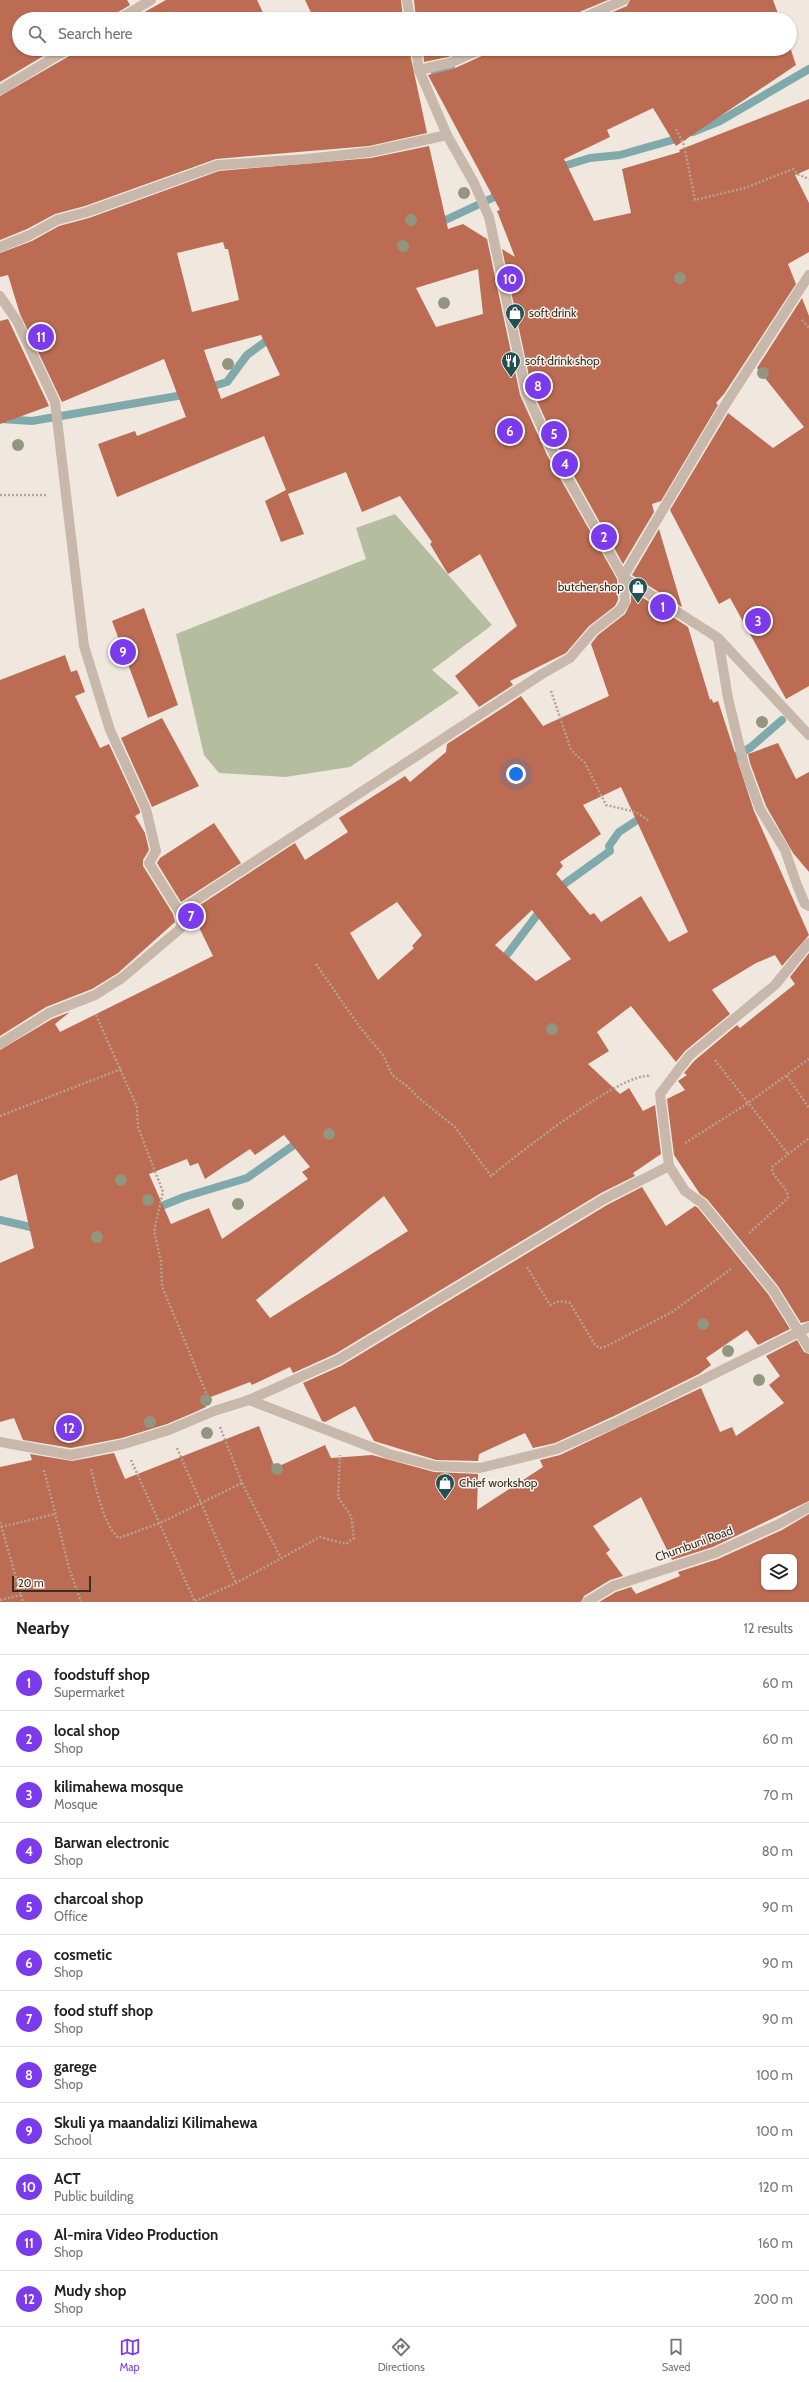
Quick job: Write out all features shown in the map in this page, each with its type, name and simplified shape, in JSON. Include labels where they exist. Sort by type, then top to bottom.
[{"type":"street","points":[[131,12],[151,0]]},
{"type":"street","points":[[407,0],[409,12]]},
{"type":"street","points":[[596,12],[624,0]]},
{"type":"street","points":[[0,90],[56,56]]},
{"type":"street","points":[[179,911],[542,674],[570,658],[594,630],[620,610],[625,602],[623,577],[553,452],[526,392],[488,217],[480,195],[447,135],[419,70],[417,56]]},
{"type":"street","points":[[419,70],[450,63],[466,56]]},
{"type":"street","points":[[0,246],[30,235],[58,220],[87,212],[218,165],[306,159],[370,152],[447,135]]},
{"type":"street","points":[[623,577],[725,405],[809,275]]},
{"type":"street","points":[[0,296],[17,321],[55,402],[84,646],[110,730],[146,809],[156,851],[149,863],[182,918],[181,928],[122,978],[95,995],[49,1013],[0,1044]]},
{"type":"street","points":[[623,577],[718,638],[809,735]]},
{"type":"street","points":[[718,638],[728,698],[739,738],[744,765],[760,809],[785,850],[805,904],[809,906]]},
{"type":"street","points":[[809,943],[775,985],[688,1056],[660,1094],[669,1166],[685,1191],[702,1203],[805,1330],[809,1348]]},
{"type":"street","points":[[0,1442],[71,1455],[124,1444],[170,1430],[214,1411],[249,1400],[338,1360],[604,1199],[669,1166]]},
{"type":"street","points":[[249,1400],[389,1454],[435,1466],[480,1468],[557,1449],[805,1330]]},
{"type":"street","name":"Chumbuni Road","points":[[587,1602],[613,1586],[715,1553],[779,1524],[809,1507]]},
{"type":"path","points":[[676,129],[684,145],[695,200],[745,188],[793,169],[799,176],[809,179]]},
{"type":"path","points":[[0,495],[66,495]]},
{"type":"path","points":[[542,674],[555,699],[572,750],[585,763],[606,805],[636,812],[649,821]]},
{"type":"path","points":[[316,964],[359,1026],[383,1055],[392,1075],[455,1127],[491,1176],[565,1121],[606,1093],[643,1075],[671,1080]]},
{"type":"path","points":[[95,995],[96,1015],[137,1107],[138,1127],[143,1145],[163,1192],[154,1238],[161,1261],[160,1272],[162,1286],[242,1482],[281,1558]]},
{"type":"path","points":[[703,1044],[788,1154]]},
{"type":"path","points":[[668,1154],[748,1103],[809,1060]]},
{"type":"path","points":[[0,1116],[121,1069]]},
{"type":"path","points":[[787,1076],[809,1108]]},
{"type":"path","points":[[736,1244],[788,1198],[788,1193],[772,1172],[772,1167],[809,1138]]},
{"type":"path","points":[[518,1252],[550,1305],[560,1301],[570,1303],[595,1345],[600,1348],[607,1346],[672,1312],[746,1258]]},
{"type":"path","points":[[170,1430],[200,1503],[236,1583]]},
{"type":"path","points":[[124,1444],[195,1602],[236,1583],[320,1537],[346,1544],[354,1538],[351,1516],[338,1497],[341,1435]]},
{"type":"path","points":[[38,1450],[70,1571],[81,1602]]},
{"type":"path","points":[[85,1452],[114,1534],[119,1538],[160,1524],[242,1482]]},
{"type":"path","points":[[0,1527],[55,1514]]},
{"type":"path","points":[[0,1522],[0,1527],[23,1602]]},
{"type":"path","points":[[0,1600],[21,1595]]},
{"type":"green space","points":[[395,514],[492,625],[432,670],[459,693],[350,767],[285,777],[219,773],[204,755],[176,634],[366,559],[356,528]]},
{"type":"building","points":[[0,0],[127,0],[130,5],[118,12],[12,12],[12,56],[43,56],[0,82]]},
{"type":"building","points":[[166,0],[257,0],[263,12],[145,12]]},
{"type":"building","points":[[305,0],[401,0],[402,12],[311,12]]},
{"type":"building","points":[[414,0],[608,0],[579,12],[415,12]]},
{"type":"building","points":[[630,0],[773,0],[777,12],[613,12],[627,6]]},
{"type":"building","points":[[69,56],[410,56],[427,133],[369,146],[216,159],[85,206],[55,214],[27,229],[0,240],[0,96]]},
{"type":"building","points":[[424,56],[450,56],[448,57],[424,62]]},
{"type":"building","points":[[482,56],[793,56],[796,65],[676,146],[653,108],[607,130],[610,137],[564,159],[594,221],[631,213],[622,169],[680,152],[679,150],[809,99],[809,169],[795,175],[809,203],[809,252],[788,264],[796,284],[724,394],[716,403],[718,405],[661,501],[652,504],[654,512],[623,564],[559,449],[532,390],[502,249],[515,257],[497,211],[500,210],[428,75],[453,69]]},
{"type":"building","points":[[429,146],[448,229],[463,224],[487,239],[520,395],[547,455],[617,579],[618,600],[615,606],[589,626],[566,653],[510,681],[513,685],[479,707],[455,676],[517,626],[480,554],[448,574],[430,544],[432,542],[400,496],[362,512],[346,472],[288,494],[304,534],[281,542],[265,501],[286,490],[264,436],[117,497],[98,444],[135,431],[137,436],[186,417],[164,359],[62,402],[20,314],[8,275],[0,277],[0,253],[32,241],[59,226],[89,218],[219,171],[371,158]],"holes":[[[223,242],[225,249],[228,249],[239,300],[192,312],[177,253]],[[478,269],[483,314],[436,327],[416,288]],[[261,335],[280,375],[221,399],[204,350]]]},
{"type":"building","points":[[802,298],[809,316],[809,686],[786,699],[730,598],[719,604],[670,510],[728,413],[773,448],[804,427],[757,368]]},
{"type":"building","points":[[8,319],[49,406],[0,424],[0,321]]},
{"type":"building","points":[[659,529],[682,607],[632,575]]},
{"type":"building","points":[[631,590],[688,627],[710,700],[712,699],[713,703],[718,701],[754,811],[809,935],[782,966],[775,955],[756,963],[713,989],[712,990],[730,1014],[685,1051],[676,1062],[631,1006],[597,1032],[609,1051],[588,1064],[620,1094],[629,1088],[643,1111],[655,1105],[661,1154],[633,1173],[635,1176],[601,1193],[335,1354],[293,1373],[290,1367],[252,1385],[250,1382],[203,1400],[206,1407],[193,1413],[167,1424],[122,1438],[71,1448],[23,1440],[14,1418],[0,1422],[0,1263],[34,1248],[17,1174],[0,1181],[0,1050],[52,1019],[70,1012],[55,1024],[60,1032],[213,956],[191,911],[295,843],[305,860],[348,832],[339,818],[405,776],[410,782],[446,752],[447,744],[521,696],[543,726],[609,696],[591,644],[598,635],[625,614],[631,602]],"holes":[[[621,787],[688,932],[669,942],[641,896],[601,922],[594,913],[590,915],[556,874],[563,866],[560,862],[601,834],[583,805]],[[397,902],[422,935],[412,946],[414,948],[378,980],[350,933]],[[532,910],[571,959],[536,981],[495,945]],[[284,1135],[310,1167],[302,1172],[308,1179],[222,1239],[209,1208],[171,1224],[149,1174],[187,1159],[190,1166],[198,1163],[205,1179],[250,1149],[255,1155]],[[384,1196],[408,1231],[270,1318],[256,1300]]]},
{"type":"building","points":[[144,608],[178,705],[148,718],[112,621]]},
{"type":"building","points":[[65,655],[71,672],[77,670],[85,692],[75,696],[100,748],[109,744],[140,811],[140,813],[135,816],[145,833],[149,850],[143,860],[143,866],[173,914],[175,922],[118,973],[92,989],[46,1007],[0,1036],[0,680]]},
{"type":"building","points":[[162,718],[199,786],[152,807],[121,738]]},
{"type":"building","points":[[778,743],[796,779],[809,772],[809,872],[793,853],[766,806],[750,763],[748,754]]},
{"type":"building","points":[[214,823],[241,863],[181,902],[157,863],[160,858]]},
{"type":"building","points":[[809,953],[809,1321],[801,1323],[778,1286],[707,1199],[700,1194],[674,1155],[667,1099],[685,1090],[678,1081],[687,1075],[684,1073],[694,1061],[737,1025],[740,1028],[795,984],[790,977]]},
{"type":"building","points":[[642,1187],[666,1226],[695,1206],[698,1208],[768,1294],[790,1329],[758,1345],[747,1330],[706,1358],[711,1365],[699,1374],[614,1416],[555,1443],[533,1448],[525,1433],[479,1454],[478,1461],[436,1460],[374,1441],[355,1406],[325,1422],[322,1421],[303,1383],[341,1366],[607,1205]]},
{"type":"building","points":[[797,1340],[804,1352],[809,1354],[809,1501],[713,1547],[672,1560],[641,1497],[593,1526],[610,1550],[606,1553],[623,1576],[610,1580],[584,1596],[581,1602],[0,1602],[0,1467],[32,1460],[30,1454],[72,1461],[114,1453],[125,1479],[259,1426],[275,1468],[325,1445],[331,1458],[372,1455],[434,1472],[478,1474],[477,1510],[543,1467],[540,1460],[560,1455],[701,1388],[720,1432],[732,1427],[736,1436],[784,1403],[769,1385],[780,1376],[766,1356]]},
{"type":"building","points":[[809,1514],[809,1602],[599,1602],[616,1592],[631,1587],[636,1594],[680,1576],[678,1572],[718,1559],[782,1530]]},
{"type":"waterway","points":[[435,73],[451,66]]},
{"type":"waterway","points":[[693,132],[720,121],[809,69]]},
{"type":"waterway","points":[[557,168],[590,158],[620,155],[683,137]]},
{"type":"waterway","points":[[437,224],[503,193]]},
{"type":"waterway","points":[[207,388],[227,382],[247,355],[273,336]]},
{"type":"waterway","points":[[0,419],[32,421],[189,394]]},
{"type":"waterway","points":[[727,762],[751,747],[782,720]]},
{"type":"waterway","points":[[556,890],[610,851],[609,846],[619,832],[645,815]]},
{"type":"waterway","points":[[500,964],[543,907]]},
{"type":"waterway","points":[[154,1209],[184,1197],[247,1178],[301,1140]]},
{"type":"waterway","points":[[0,1220],[39,1229]]},
{"type":"place","name":"ACT","points":[[510,279]]},
{"type":"place","name":"soft drink","points":[[515,330]]},
{"type":"place","name":"Al-mira Video Production","points":[[41,337]]},
{"type":"place","name":"soft drink shop","points":[[511,378]]},
{"type":"place","name":"garege","points":[[538,386]]},
{"type":"place","name":"cosmetic","points":[[510,431]]},
{"type":"place","name":"charcoal shop","points":[[554,434]]},
{"type":"place","name":"Barwan electronic","points":[[565,464]]},
{"type":"place","name":"local shop","points":[[604,537]]},
{"type":"place","name":"butcher shop","points":[[638,604]]},
{"type":"place","name":"foodstuff shop","points":[[663,607]]},
{"type":"place","name":"kilimahewa mosque","points":[[758,621]]},
{"type":"place","name":"Skuli ya maandalizi Kilimahewa","points":[[123,652]]},
{"type":"place","name":"food stuff shop","points":[[191,916]]},
{"type":"place","name":"Mudy shop","points":[[69,1428]]},
{"type":"place","name":"Chief workshop","points":[[445,1500]]}]
